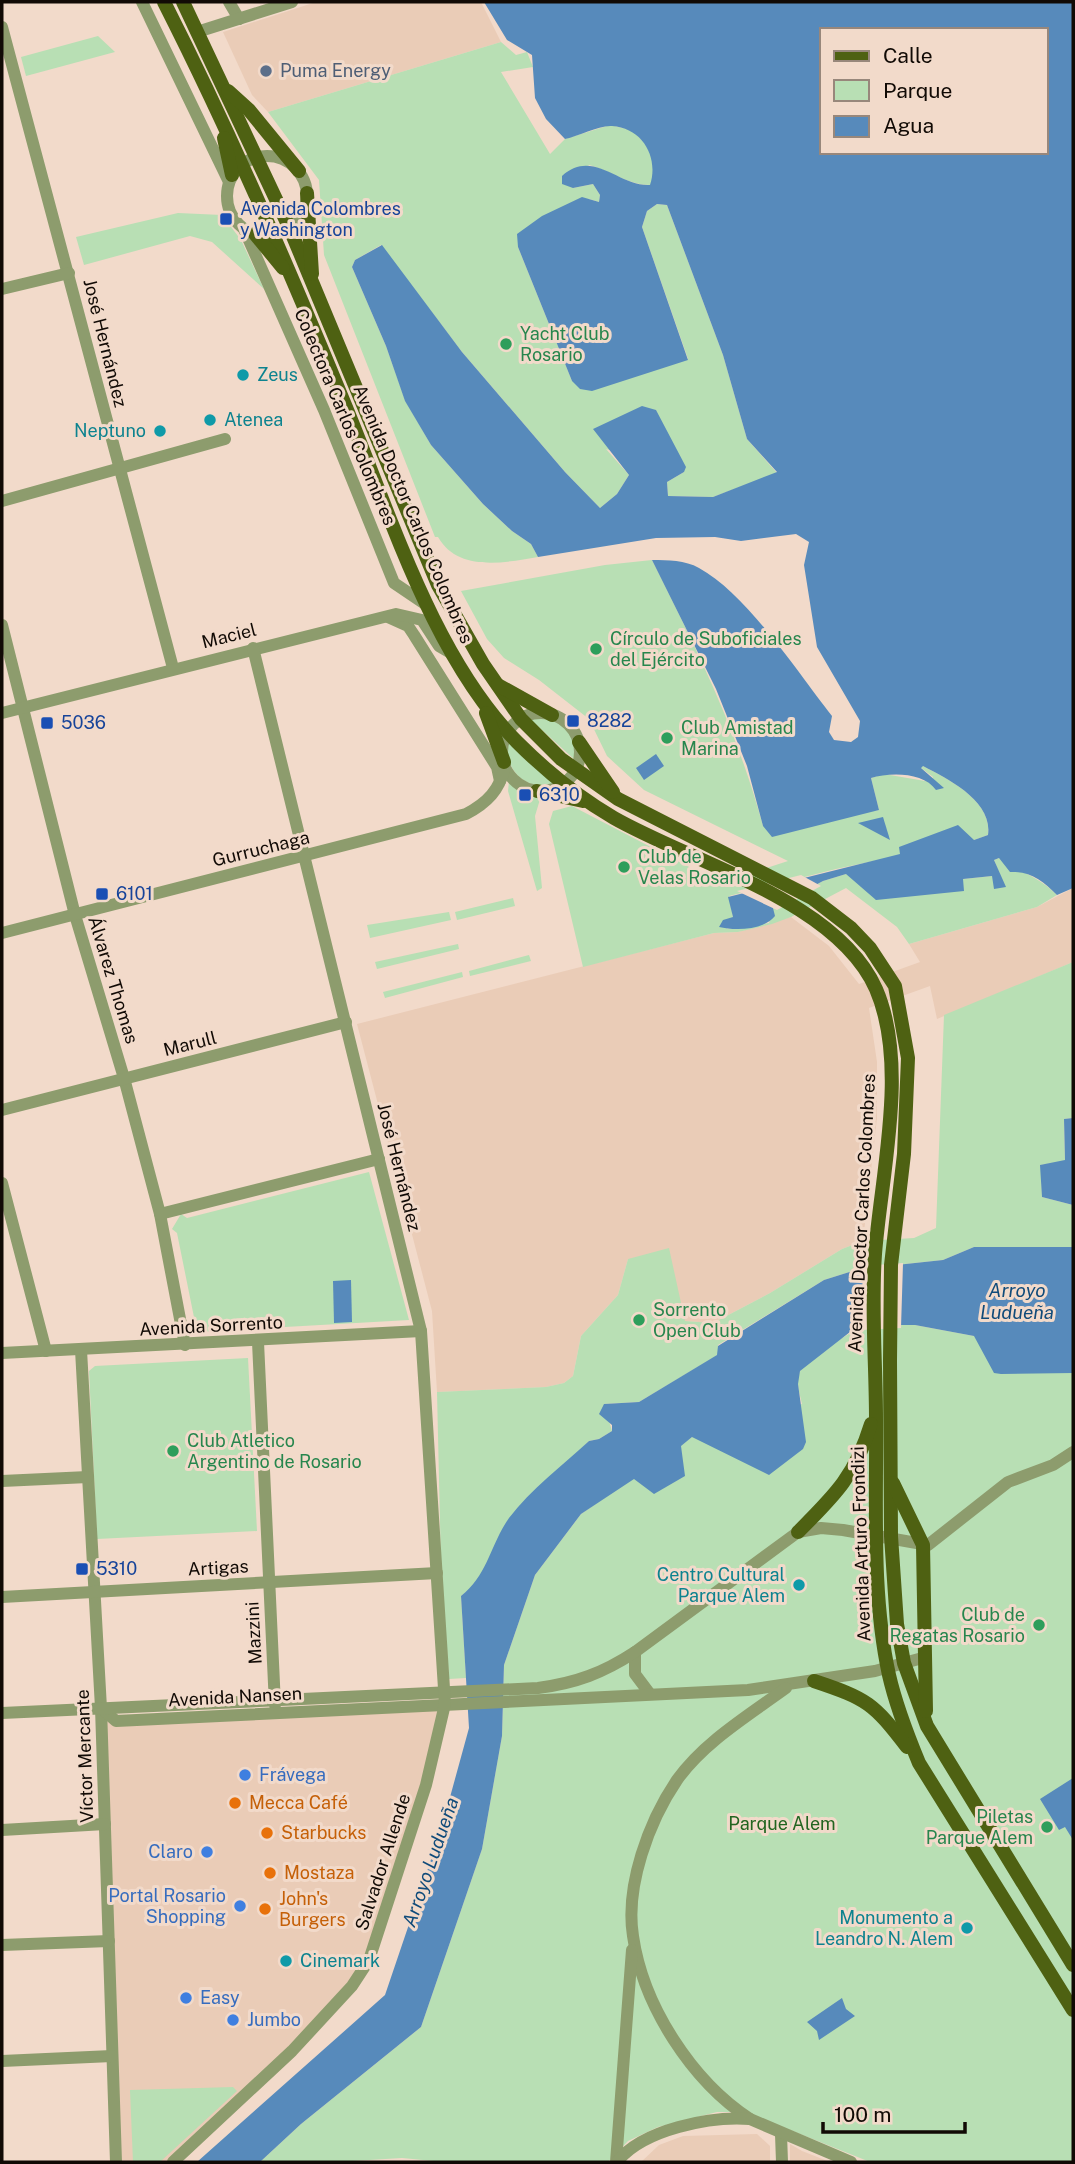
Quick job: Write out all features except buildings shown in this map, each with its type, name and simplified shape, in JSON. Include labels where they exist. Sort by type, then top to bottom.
[{"type":"main road","name":"Avenida Doctor Carlos Colombres","points":[[164,2],[215,103],[290,229],[438,585],[497,685],[521,719],[575,771],[618,799],[646,816],[761,870],[812,898],[851,928],[887,971],[899,1002],[908,1058],[905,1143],[895,1226],[890,1361]]},
{"type":"main road","name":"Avenida Doctor Carlos Colombres","points":[[183,2],[222,85],[274,235],[428,606],[451,653],[481,702],[508,732],[588,803],[791,905],[831,933],[870,977],[883,1010],[890,1061],[889,1154],[878,1224],[873,1362]]},
{"type":"main road","points":[[222,85],[249,110],[299,171]]},
{"type":"main road","points":[[215,103],[231,178]]},
{"type":"main road","points":[[307,193],[313,289]]},
{"type":"main road","points":[[249,231],[294,282]]},
{"type":"main road","points":[[497,685],[552,715]]},
{"type":"main road","points":[[481,702],[504,771]]},
{"type":"main road","points":[[579,742],[618,799]]},
{"type":"main road","points":[[537,791],[588,803]]},
{"type":"main road","name":"Avenida Arturo Frondizi","points":[[890,1361],[891,1479],[884,1535],[880,1615],[888,1667],[901,1718],[919,1763],[1073,2010]]},
{"type":"main road","name":"Avenida Arturo Frondizi","points":[[873,1362],[884,1535],[904,1663],[927,1726],[1073,1965]]},
{"type":"main road","points":[[798,1532],[850,1476],[861,1456],[876,1409]]},
{"type":"main road","points":[[891,1479],[923,1545],[927,1726]]},
{"type":"main road","points":[[814,1681],[860,1696],[877,1710],[919,1763]]},
{"type":"street","points":[[142,2],[231,178],[249,160],[271,156],[287,161],[299,171],[307,193],[306,207],[290,229],[274,235],[249,231]]},
{"type":"street","points":[[229,2],[239,19]]},
{"type":"street","points":[[197,32],[292,2]]},
{"type":"street","name":"José Hernández","points":[[2,27],[7,66],[69,272],[173,668]]},
{"type":"street","name":"Colectora Carlos Colombres","points":[[231,178],[228,205],[232,216],[249,231],[394,583],[428,606]]},
{"type":"street","points":[[2,289],[69,272]]},
{"type":"street","points":[[2,501],[225,439]]},
{"type":"street","name":"Maciel","points":[[2,713],[387,616],[410,615],[422,620],[439,646],[451,653]]},
{"type":"street","points":[[387,616],[408,626],[504,771],[519,783],[537,791],[564,784],[575,771],[580,752],[579,742],[566,723],[552,715],[541,713],[521,719],[508,732],[503,747],[504,771]]},
{"type":"street","name":"Álvarez Thomas","points":[[2,625],[75,915],[124,1079],[160,1214],[185,1345]]},
{"type":"street","name":"José Hernández","points":[[253,648],[421,1331],[437,1573],[451,1697]]},
{"type":"street","name":"Gurruchaga","points":[[2,933],[466,814],[481,806],[504,771]]},
{"type":"street","name":"Marull","points":[[2,1110],[346,1022]]},
{"type":"street","points":[[160,1214],[379,1159]]},
{"type":"street","points":[[2,1183],[46,1352]]},
{"type":"street","name":"Avenida Sorrento","points":[[2,1353],[258,1342],[421,1331]]},
{"type":"street","name":"Mazzini","points":[[258,1342],[276,1706]]},
{"type":"street","name":"Víctor Mercante","points":[[81,1350],[101,1708],[116,2162]]},
{"type":"street","points":[[798,1532],[821,1528],[884,1535],[928,1545],[1008,1482],[1053,1465],[1073,1452]]},
{"type":"street","points":[[2,1481],[88,1477]]},
{"type":"street","name":"Avenida Nansen","points":[[536,1694],[608,1670],[798,1532]]},
{"type":"street","name":"Artigas","points":[[2,1597],[437,1573]]},
{"type":"street","points":[[640,1648],[635,1674],[650,1694]]},
{"type":"street","name":"Avenida Nansen","points":[[101,1708],[116,1721],[276,1706],[536,1694],[650,1694],[789,1686],[926,1657]]},
{"type":"street","points":[[617,2162],[631,1988],[632,1934],[642,1851],[650,1828],[678,1778],[716,1741],[789,1686]]},
{"type":"street","name":"Salvador Allende","points":[[173,2162],[292,2051],[352,1986],[369,1960],[451,1697]]},
{"type":"street","points":[[2,1713],[101,1708]]},
{"type":"street","points":[[2,1830],[105,1824]]},
{"type":"street","points":[[632,1934],[649,1989],[681,2051],[716,2092],[750,2119],[851,2162]]},
{"type":"street","points":[[2,1945],[108,1941]]},
{"type":"street","points":[[2,2061],[112,2056]]},
{"type":"street","points":[[617,2162],[632,2150],[669,2131],[716,2119],[750,2119]]},
{"type":"street","points":[[781,2134],[782,2162]]},
{"type":"shaded area","points":[[316,2],[481,2],[501,42],[268,112],[252,95],[223,32]]},
{"type":"shaded area","points":[[1073,888],[1073,962],[937,1019],[930,986],[869,1008],[877,1062],[877,1118],[863,1241],[842,1249],[770,1293],[713,1323],[685,1321],[628,1259],[618,1295],[581,1336],[573,1376],[564,1383],[546,1387],[437,1392],[432,1311],[357,1024],[714,933],[738,932],[791,917],[829,946],[859,984],[920,962],[909,944],[1037,907]]},
{"type":"shaded area","name":"Portal Rosario Shopping","points":[[445,1704],[402,1865],[352,1986],[173,2162],[116,2162],[101,1708],[116,1721]]},
{"type":"shaded area","points":[[757,2134],[770,2146],[770,2162],[641,2162],[659,2145],[683,2136]]},
{"type":"shaded area","points":[[790,2144],[802,2151],[830,2162],[790,2162]]},
{"type":"green space","points":[[98,36],[115,52],[26,76],[21,57]]},
{"type":"green space","name":"Yacht Club Rosario","points":[[501,42],[516,55],[527,52],[533,67],[501,72],[550,154],[565,139],[610,125],[632,130],[644,142],[652,156],[655,170],[651,185],[643,185],[589,165],[573,188],[593,184],[600,195],[599,202],[589,199],[518,247],[572,381],[688,359],[642,227],[647,211],[657,204],[667,205],[723,355],[747,439],[777,473],[713,497],[668,496],[667,482],[684,472],[606,449],[629,475],[617,494],[600,508],[565,472],[462,352],[381,245],[355,260],[352,267],[386,346],[405,400],[431,445],[483,504],[512,531],[531,544],[538,557],[496,563],[457,556],[435,537],[324,255],[319,180],[268,112]]},
{"type":"green space","points":[[178,213],[222,215],[241,240],[264,289],[212,242],[190,236],[84,265],[76,237]]},
{"type":"green space","points":[[652,560],[728,722],[763,826],[879,810],[871,778],[884,774],[931,782],[933,777],[920,767],[923,766],[967,793],[983,812],[988,823],[988,835],[974,840],[836,869],[729,896],[733,917],[727,929],[769,923],[772,909],[823,881],[846,874],[963,891],[963,879],[992,876],[1005,887],[994,860],[999,858],[1036,879],[1057,895],[1037,907],[909,944],[897,927],[846,888],[772,924],[738,932],[714,933],[583,967],[549,824],[553,811],[572,806],[720,883],[788,861],[644,790],[607,756],[589,719],[539,680],[504,658],[487,639],[461,591],[605,565]]},
{"type":"green space","points":[[544,716],[559,722],[569,732],[574,744],[575,760],[531,720]]},
{"type":"green space","points":[[508,739],[556,784],[535,785],[518,776],[509,760]]},
{"type":"green space","points":[[509,781],[527,793],[541,796],[535,816],[542,888],[537,891],[508,791]]},
{"type":"green space","points":[[513,898],[515,906],[457,920],[455,912]]},
{"type":"green space","points":[[449,912],[451,920],[370,938],[367,925]]},
{"type":"green space","points":[[458,944],[459,949],[377,969],[375,962]]},
{"type":"green space","points":[[529,955],[531,961],[470,976],[469,971]]},
{"type":"green space","name":"Sorrento Open Club","points":[[1073,962],[1073,1118],[1064,1119],[1065,1161],[1041,1165],[1042,1197],[1073,1205],[1073,1247],[974,1247],[943,1260],[859,1269],[824,1280],[718,1345],[718,1355],[639,1402],[604,1404],[612,1431],[599,1439],[589,1441],[508,1520],[477,1584],[461,1596],[466,1678],[449,1679],[441,1566],[437,1392],[546,1387],[564,1383],[573,1376],[581,1336],[618,1295],[628,1259],[669,1248],[685,1321],[713,1323],[770,1293],[842,1249],[863,1241],[914,1238],[936,1228],[944,1015]]},
{"type":"green space","points":[[462,972],[463,977],[385,998],[383,992]]},
{"type":"green space","points":[[369,1172],[409,1320],[197,1332],[177,1233],[172,1229],[181,1214],[187,1218]]},
{"type":"green space","name":"Parque Alem","points":[[865,1325],[915,1325],[974,1336],[1073,1330],[1073,2162],[870,2162],[770,2122],[736,2112],[717,2112],[658,2127],[628,2141],[608,2162],[444,2162],[402,2158],[336,2162],[260,2162],[301,2124],[421,2027],[482,1849],[502,1736],[504,1665],[535,1575],[581,1514],[692,1437],[802,1404],[798,1388],[800,1371],[811,1359]]},
{"type":"green space","name":"Club Atletico Argentino de Rosario","points":[[248,1358],[257,1531],[97,1539],[89,1371],[95,1366]]},
{"type":"green space","points":[[233,2087],[237,2091],[160,2162],[133,2162],[130,2090]]},
{"type":"water","points":[[484,2],[1073,2],[1073,888],[1057,895],[1036,878],[1024,873],[1010,872],[999,858],[994,860],[1006,887],[994,889],[992,876],[963,879],[964,891],[876,900],[846,874],[823,881],[773,908],[775,916],[757,927],[719,927],[723,920],[733,917],[728,897],[900,854],[899,847],[958,825],[974,840],[988,835],[988,823],[976,802],[967,793],[923,766],[921,768],[944,788],[936,790],[923,780],[906,775],[871,778],[879,810],[772,837],[763,826],[747,766],[716,689],[652,560],[694,565],[735,596],[771,636],[832,716],[829,732],[834,740],[851,742],[858,737],[860,721],[817,647],[804,565],[809,542],[796,534],[741,541],[715,537],[656,538],[538,557],[531,544],[512,531],[483,504],[431,445],[405,401],[386,346],[352,267],[355,260],[382,245],[462,352],[565,472],[600,508],[617,494],[629,475],[593,429],[642,406],[656,410],[686,467],[684,472],[667,482],[668,496],[713,497],[777,472],[747,439],[723,355],[667,205],[657,204],[647,211],[642,227],[688,360],[592,391],[580,389],[572,381],[518,247],[517,234],[542,216],[582,197],[599,202],[600,195],[593,184],[573,188],[562,184],[562,176],[573,168],[595,167],[639,184],[650,185],[652,165],[646,146],[640,138],[623,128],[601,127],[565,139],[546,119],[535,98],[532,55],[507,40]]},
{"type":"water","points":[[656,754],[664,766],[644,780],[636,768]]},
{"type":"water","points":[[883,817],[890,840],[858,823]]},
{"type":"water","points":[[1073,1118],[1073,1205],[1042,1197],[1040,1165],[1065,1160],[1064,1119]]},
{"type":"water","name":"Arroyo Ludueña","points":[[974,1247],[1073,1247],[1073,1373],[994,1373],[974,1336],[915,1325],[865,1325],[850,1332],[800,1371],[798,1384],[806,1442],[803,1449],[769,1475],[692,1437],[681,1446],[685,1476],[654,1494],[634,1479],[581,1514],[535,1575],[504,1665],[502,1736],[482,1849],[421,2027],[301,2124],[260,2162],[197,2162],[385,1995],[441,1830],[469,1728],[461,1596],[477,1579],[503,1528],[518,1507],[589,1441],[599,1439],[612,1431],[612,1425],[599,1414],[604,1404],[639,1402],[717,1355],[718,1346],[824,1280],[859,1269],[943,1260]]},
{"type":"water","points":[[351,1280],[352,1322],[334,1323],[333,1281]]},
{"type":"water","points":[[1073,1778],[1073,1840],[1065,1827],[1059,1830],[1040,1799]]},
{"type":"water","points":[[842,1998],[846,2009],[855,2016],[819,2040],[817,2031],[807,2022]]},
{"type":"pier","points":[[801,875],[821,886],[777,910],[737,891]]},
{"type":"pier","points":[[903,1263],[901,1328],[861,1330],[863,1266]]},
{"type":"place","name":"Puma Energy","points":[[266,71]]},
{"type":"place","name":"Avenida Colombres y Washington","points":[[226,219]]},
{"type":"place","name":"Yacht Club Rosario","points":[[506,344]]},
{"type":"place","name":"Zeus","points":[[243,375]]},
{"type":"place","name":"Atenea","points":[[210,420]]},
{"type":"place","name":"Neptuno","points":[[160,431]]},
{"type":"place","name":"Círculo de Suboficiales del Ejército","points":[[596,649]]},
{"type":"place","name":"8282","points":[[573,721]]},
{"type":"place","name":"5036","points":[[47,723]]},
{"type":"place","name":"Club Amistad Marina","points":[[667,738]]},
{"type":"place","name":"6310","points":[[525,795]]},
{"type":"place","name":"Club de Velas Rosario","points":[[624,867]]},
{"type":"place","name":"6101","points":[[102,894]]},
{"type":"place","name":"Sorrento Open Club","points":[[639,1320]]},
{"type":"place","name":"Club Atletico Argentino de Rosario","points":[[173,1451]]},
{"type":"place","name":"5310","points":[[82,1569]]},
{"type":"place","name":"Centro Cultural Parque Alem","points":[[799,1585]]},
{"type":"place","name":"Club de Regatas Rosario","points":[[1039,1625]]},
{"type":"place","name":"Frávega","points":[[245,1775]]},
{"type":"place","name":"Mecca Café","points":[[235,1803]]},
{"type":"place","name":"Piletas Parque Alem","points":[[1047,1827]]},
{"type":"place","name":"Starbucks","points":[[267,1833]]},
{"type":"place","name":"Claro","points":[[207,1852]]},
{"type":"place","name":"Mostaza","points":[[270,1873]]},
{"type":"place","name":"Portal Rosario Shopping","points":[[240,1906]]},
{"type":"place","name":"John's Burgers","points":[[265,1909]]},
{"type":"place","name":"Monumento a Leandro N. Alem","points":[[967,1928]]},
{"type":"place","name":"Cinemark","points":[[286,1961]]},
{"type":"place","name":"Easy","points":[[186,1998]]},
{"type":"place","name":"Jumbo","points":[[233,2020]]}]
